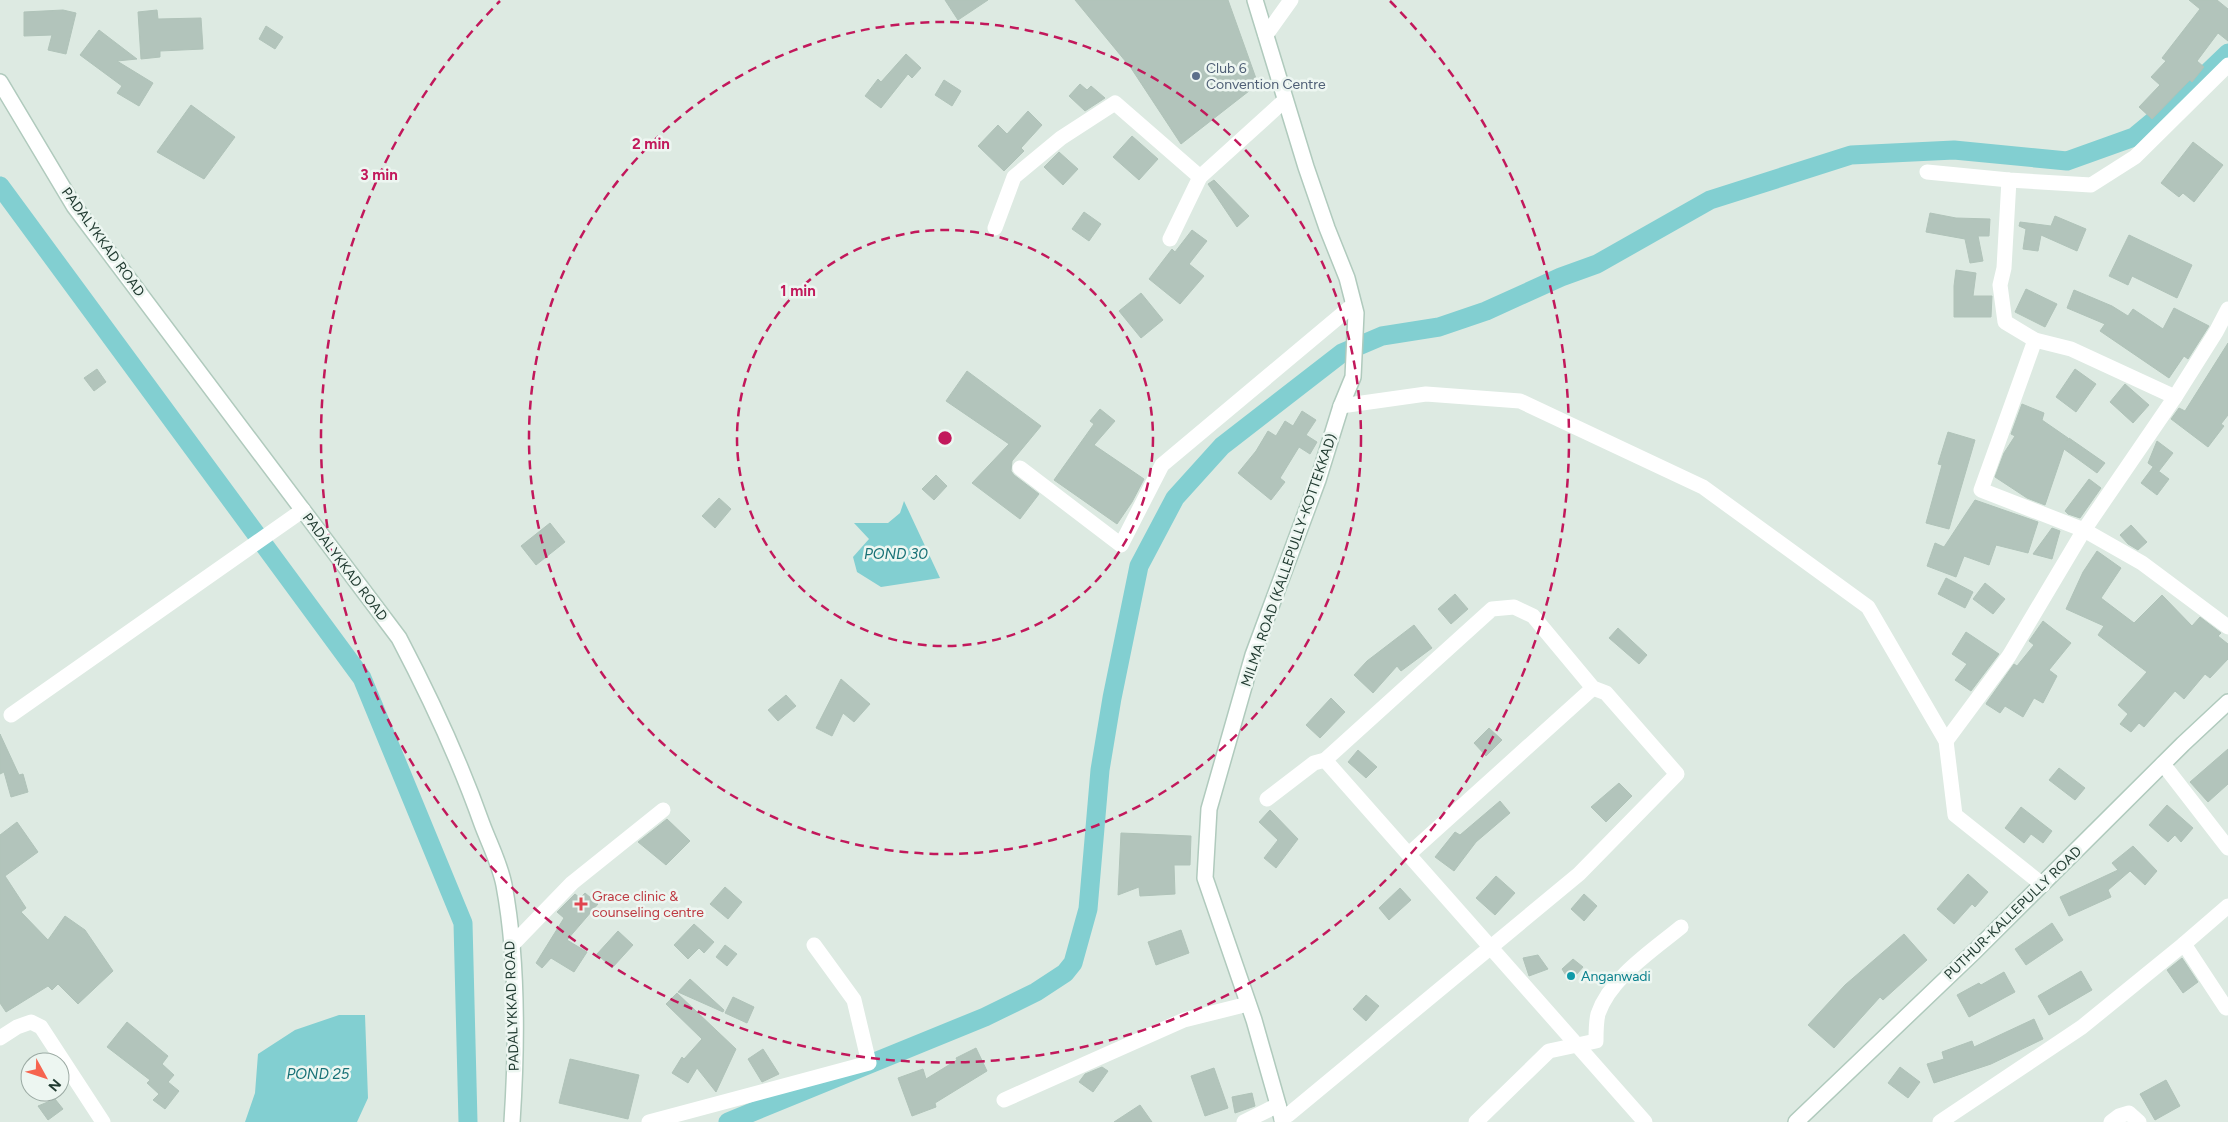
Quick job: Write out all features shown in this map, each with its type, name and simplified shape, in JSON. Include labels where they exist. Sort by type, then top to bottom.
[{"type":"street","name":"MILMA ROAD (KALLEPULLY-KOTTEKKAD)","points":[[1255,0],[1285,100],[1327,228],[1347,278],[1354,309],[1353,377],[1341,406],[1318,480],[1253,655],[1209,810],[1205,878],[1248,1004],[1281,1116]]},
{"type":"street","points":[[1266,35],[1291,0]]},
{"type":"street","points":[[1927,172],[2091,185],[2135,157],[2228,65]]},
{"type":"street","name":"PADALYKKAD ROAD","points":[[0,82],[74,206],[399,638],[434,705],[462,769],[504,883],[514,971],[515,1071],[512,1122]]},
{"type":"street","points":[[1170,239],[1200,177],[1285,100]]},
{"type":"street","points":[[995,228],[1014,176],[1060,138],[1115,103],[1200,177]]},
{"type":"street","points":[[2009,180],[2004,268],[2000,285],[2005,322],[2035,340],[2072,349],[2175,397]]},
{"type":"street","points":[[1020,468],[1122,545],[1162,465],[1354,309]]},
{"type":"street","points":[[1946,741],[2010,656],[2084,530],[2175,397],[2216,332],[2228,309]]},
{"type":"street","points":[[2035,340],[1981,490],[2084,530],[2142,564],[2228,627]]},
{"type":"street","points":[[1341,406],[1426,394],[1520,401],[1703,487],[1868,607],[1946,741],[1955,815],[2043,885]]},
{"type":"street","points":[[11,715],[303,510]]},
{"type":"street","points":[[1244,1122],[1281,1116],[1579,874],[1677,774],[1606,693],[1593,688],[1533,616],[1514,607],[1492,609],[1325,760],[1314,763],[1268,799]]},
{"type":"street","points":[[1409,854],[1593,688]]},
{"type":"street","name":"PUTHUR-KALLEPULLY ROAD","points":[[1796,1122],[2043,885],[2163,764],[2228,702]]},
{"type":"street","points":[[1325,760],[1645,1122]]},
{"type":"street","points":[[2163,764],[2228,848]]},
{"type":"street","points":[[511,946],[572,883],[663,810]]},
{"type":"street","points":[[1940,1122],[2082,1027],[2228,906]]},
{"type":"street","points":[[1476,1122],[1549,1051],[1596,1041],[1598,1014],[1608,993],[1638,961],[1681,927]]},
{"type":"street","points":[[2184,944],[2226,1008]]},
{"type":"street","points":[[649,1122],[869,1063],[854,1000],[814,945]]},
{"type":"street","points":[[1004,1100],[1184,1020],[1248,1004]]},
{"type":"street","points":[[0,1038],[17,1027],[32,1022],[41,1027],[103,1122]]},
{"type":"street","points":[[2111,1122],[2129,1112],[2139,1122]]},
{"type":"water","name":"POND 30","points":[[904,501],[940,578],[881,587],[857,572],[853,557],[869,539],[854,523],[888,523],[900,513]]},
{"type":"water","name":"POND 25","points":[[339,1015],[365,1015],[368,1098],[357,1122],[245,1122],[255,1093],[258,1054],[295,1030]]},
{"type":"building","points":[[945,0],[988,0],[958,20]]},
{"type":"building","name":"Club 6 Convention Centre","points":[[1075,0],[1228,0],[1258,84],[1181,144],[1131,68]]},
{"type":"building","points":[[2189,0],[2217,0],[2228,9],[2228,41],[2218,33],[2197,61],[2204,67],[2192,82],[2190,80],[2152,119],[2139,107],[2160,85],[2151,77],[2166,61],[2162,58],[2200,9]]},
{"type":"building","points":[[63,10],[76,13],[66,54],[48,50],[52,35],[24,36],[24,12]]},
{"type":"building","points":[[157,10],[158,19],[201,18],[203,49],[160,51],[160,57],[141,59],[138,12]]},
{"type":"building","points":[[266,26],[283,37],[275,49],[259,39]]},
{"type":"building","points":[[99,30],[137,59],[117,61],[153,83],[139,106],[117,93],[122,86],[80,55]]},
{"type":"building","points":[[906,54],[921,68],[912,78],[908,74],[881,108],[865,96],[878,79],[881,82]]},
{"type":"building","points":[[944,80],[961,91],[952,106],[935,95]]},
{"type":"building","points":[[1080,84],[1087,90],[1091,86],[1105,98],[1085,111],[1069,96]]},
{"type":"building","points":[[191,105],[235,137],[204,179],[157,152]]},
{"type":"building","points":[[1028,111],[1042,125],[1021,148],[1024,151],[1004,171],[978,146],[998,125],[1007,134]]},
{"type":"building","points":[[1132,136],[1158,159],[1139,180],[1113,157]]},
{"type":"building","points":[[2193,142],[2223,165],[2194,202],[2183,193],[2179,197],[2161,183]]},
{"type":"building","points":[[1059,152],[1078,169],[1063,185],[1044,167]]},
{"type":"building","points":[[1214,180],[1249,216],[1237,227],[1208,184]]},
{"type":"building","points":[[1084,212],[1101,224],[1089,241],[1072,229]]},
{"type":"building","points":[[1930,213],[1956,218],[1990,219],[1989,236],[1978,236],[1983,261],[1970,263],[1965,239],[1926,232]]},
{"type":"building","points":[[2055,216],[2086,229],[2077,251],[2041,235],[2038,251],[2023,249],[2026,229],[2019,226],[2020,222],[2051,226]]},
{"type":"building","points":[[1192,230],[1207,241],[1189,264],[1204,276],[1180,304],[1149,279],[1172,249],[1175,252]]},
{"type":"building","points":[[2129,235],[2192,265],[2177,298],[2132,276],[2128,285],[2109,276]]},
{"type":"building","points":[[1956,270],[1976,273],[1973,296],[1992,296],[1991,317],[1954,317]]},
{"type":"building","points":[[2026,289],[2057,304],[2045,327],[2015,312]]},
{"type":"building","points":[[2074,290],[2112,306],[2128,316],[2133,309],[2163,329],[2174,308],[2209,326],[2188,359],[2184,356],[2169,378],[2100,331],[2105,324],[2067,308]]},
{"type":"building","points":[[1141,293],[1163,320],[1141,338],[1119,311]]},
{"type":"building","points":[[2228,343],[2228,415],[2221,424],[2224,426],[2208,447],[2171,419],[2179,408],[2185,411]]},
{"type":"building","points":[[97,369],[106,382],[94,391],[84,378]]},
{"type":"building","points":[[2075,369],[2096,384],[2076,412],[2056,397]]},
{"type":"building","points":[[967,371],[1041,426],[1012,461],[1011,471],[1014,475],[1039,494],[1020,519],[972,483],[1009,444],[946,401]]},
{"type":"building","points":[[2125,384],[2149,405],[2133,423],[2110,402]]},
{"type":"building","points":[[2022,404],[2044,413],[2042,420],[2068,438],[2067,441],[2069,438],[2105,463],[2097,473],[2064,449],[2045,505],[2027,498],[1995,477],[2004,453],[2015,436],[2011,434]]},
{"type":"building","points":[[1100,409],[1115,421],[1094,445],[1144,479],[1132,502],[1117,524],[1054,480],[1094,424],[1090,421]]},
{"type":"building","points":[[1302,411],[1316,420],[1306,435],[1317,442],[1310,454],[1299,447],[1280,478],[1285,482],[1271,500],[1238,473],[1256,451],[1268,431],[1276,436],[1285,421],[1293,426]]},
{"type":"building","points":[[1948,432],[1975,440],[1949,529],[1926,523],[1942,465],[1938,464]]},
{"type":"building","points":[[2157,441],[2173,453],[2159,471],[2148,463]]},
{"type":"building","points":[[2153,467],[2169,479],[2157,495],[2141,483]]},
{"type":"building","points":[[936,475],[947,486],[934,500],[922,489]]},
{"type":"building","points":[[2089,479],[2101,488],[2080,518],[2068,514],[2065,511]]},
{"type":"building","points":[[719,498],[731,509],[715,528],[702,516]]},
{"type":"building","points":[[1975,500],[2038,522],[2028,553],[1996,545],[1989,565],[1964,556],[1956,577],[1927,566],[1935,543],[1944,547]]},
{"type":"building","points":[[550,523],[565,542],[536,565],[521,546]]},
{"type":"building","points":[[2131,525],[2147,542],[2138,550],[2128,544],[2120,535]]},
{"type":"building","points":[[2052,528],[2060,531],[2052,559],[2033,554]]},
{"type":"building","points":[[2097,551],[2121,568],[2101,598],[2134,623],[2162,595],[2192,626],[2200,617],[2221,633],[2218,636],[2228,644],[2228,659],[2210,678],[2205,674],[2184,699],[2175,691],[2144,727],[2139,723],[2131,732],[2120,724],[2128,714],[2118,705],[2147,672],[2098,635],[2104,626],[2066,609],[2083,572]]},
{"type":"building","points":[[1946,578],[1973,592],[1965,608],[1938,594]]},
{"type":"building","points":[[1985,583],[2005,599],[1993,614],[1973,599]]},
{"type":"building","points":[[1455,594],[1468,609],[1451,624],[1438,609]]},
{"type":"building","points":[[2043,621],[2071,643],[2049,670],[2057,676],[2043,703],[2034,698],[2023,717],[2005,706],[2000,713],[1986,704],[2014,664],[2017,666],[2034,645],[2029,641]]},
{"type":"building","points":[[1414,625],[1432,648],[1401,671],[1397,666],[1373,693],[1354,675],[1367,661]]},
{"type":"building","points":[[1618,628],[1647,655],[1639,664],[1609,638]]},
{"type":"building","points":[[1966,632],[1999,654],[1971,691],[1955,680],[1967,664],[1952,654]]},
{"type":"building","points":[[841,679],[870,704],[854,722],[843,713],[832,736],[816,728]]},
{"type":"building","points":[[786,695],[796,706],[778,721],[768,710]]},
{"type":"building","points":[[1331,698],[1345,712],[1320,738],[1306,725]]},
{"type":"building","points":[[1489,728],[1502,740],[1486,756],[1474,743]]},
{"type":"building","points":[[0,734],[19,775],[23,774],[28,792],[11,797],[4,772],[0,774]]},
{"type":"building","points":[[2228,749],[2228,784],[2208,802],[2190,782]]},
{"type":"building","points":[[1358,750],[1377,767],[1366,778],[1348,762]]},
{"type":"building","points":[[2059,768],[2085,788],[2075,800],[2049,780]]},
{"type":"building","points":[[1619,783],[1632,796],[1606,822],[1591,807]]},
{"type":"building","points":[[1500,801],[1510,813],[1476,842],[1454,871],[1435,857],[1455,832],[1460,835]]},
{"type":"building","points":[[2167,805],[2193,828],[2181,842],[2175,835],[2168,842],[2149,825]]},
{"type":"building","points":[[2021,807],[2052,831],[2043,843],[2031,834],[2024,843],[2005,828]]},
{"type":"building","points":[[1270,810],[1298,839],[1276,868],[1264,858],[1278,840],[1259,822]]},
{"type":"building","points":[[667,819],[690,841],[666,865],[638,842]]},
{"type":"building","points":[[17,822],[38,852],[5,876],[26,908],[21,912],[48,940],[65,916],[85,930],[113,971],[78,1004],[58,984],[52,990],[48,986],[6,1012],[0,1003],[0,835]]},
{"type":"building","points":[[1121,833],[1191,836],[1190,865],[1174,865],[1175,894],[1140,896],[1139,887],[1118,895]]},
{"type":"building","points":[[2133,846],[2157,871],[2145,885],[2130,871],[2108,890],[2111,897],[2069,916],[2060,897],[2118,870],[2112,863]]},
{"type":"building","points":[[1968,874],[1988,892],[1975,907],[1972,904],[1954,924],[1937,909]]},
{"type":"building","points":[[1496,876],[1515,893],[1495,915],[1476,898]]},
{"type":"building","points":[[725,887],[742,902],[728,919],[710,904]]},
{"type":"building","points":[[1400,888],[1411,900],[1389,920],[1379,908]]},
{"type":"building","points":[[585,893],[598,904],[567,940],[587,952],[574,972],[551,958],[542,968],[536,963],[564,918],[557,912],[575,894],[580,898]]},
{"type":"building","points":[[1584,894],[1597,906],[1584,921],[1571,909]]},
{"type":"building","points":[[2052,923],[2063,940],[2026,965],[2015,949]]},
{"type":"building","points":[[694,924],[714,942],[704,953],[699,948],[688,959],[674,945]]},
{"type":"building","points":[[1181,930],[1189,953],[1156,965],[1148,942]]},
{"type":"building","points":[[618,931],[633,945],[612,968],[597,954]]},
{"type":"building","points":[[1904,934],[1927,960],[1883,1000],[1880,997],[1834,1048],[1808,1025],[1845,985]]},
{"type":"building","points":[[725,945],[737,954],[727,966],[716,957]]},
{"type":"building","points":[[1538,955],[1548,969],[1529,976],[1523,958]]},
{"type":"building","points":[[2182,958],[2198,982],[2183,993],[2167,970]]},
{"type":"building","name":"Anganwadi","points":[[1573,959],[1583,967],[1570,982],[1562,969]]},
{"type":"building","points":[[2081,971],[2092,990],[2049,1015],[2038,996]]},
{"type":"building","points":[[2004,972],[2015,992],[1969,1017],[1957,995],[1979,983],[1981,985]]},
{"type":"building","points":[[690,979],[724,1010],[723,1012],[678,992]]},
{"type":"building","points":[[677,993],[736,1049],[716,1092],[697,1068],[688,1083],[672,1073],[682,1057],[684,1059],[702,1039],[666,1004]]},
{"type":"building","points":[[1366,995],[1379,1006],[1366,1021],[1353,1009]]},
{"type":"building","points":[[733,997],[754,1007],[747,1023],[725,1013]]},
{"type":"building","points":[[2034,1019],[2043,1039],[1991,1064],[1934,1083],[1927,1064],[1944,1059],[1942,1052],[1972,1041],[1974,1047]]},
{"type":"building","points":[[127,1022],[168,1056],[162,1064],[174,1075],[168,1082],[179,1091],[165,1109],[153,1100],[159,1094],[147,1083],[150,1080],[107,1047]]},
{"type":"building","points":[[976,1048],[987,1071],[935,1103],[936,1107],[912,1116],[898,1078],[923,1069],[926,1079],[957,1060],[956,1058]]},
{"type":"building","points":[[763,1049],[779,1074],[762,1082],[748,1059]]},
{"type":"building","points":[[570,1059],[639,1075],[628,1119],[559,1103]]},
{"type":"building","points":[[1102,1067],[1108,1071],[1093,1092],[1079,1082],[1085,1074]]},
{"type":"building","points":[[1900,1067],[1920,1082],[1908,1098],[1888,1083]]},
{"type":"building","points":[[1214,1068],[1228,1108],[1205,1116],[1191,1076]]},
{"type":"building","points":[[2166,1080],[2180,1106],[2155,1120],[2140,1094]]},
{"type":"building","points":[[1252,1093],[1255,1106],[1235,1113],[1232,1097]]},
{"type":"building","points":[[48,1102],[57,1102],[63,1109],[48,1120],[38,1106]]},
{"type":"building","points":[[1140,1105],[1152,1122],[1114,1122]]},
{"type":"waterway","points":[[728,1122],[985,1017],[1036,992],[1065,973],[1073,963],[1088,909],[1100,770],[1112,698],[1139,566],[1175,498],[1222,446],[1342,353],[1382,336],[1439,327],[1486,311],[1561,277],[1597,264],[1710,200],[1851,155],[1954,150],[2067,161],[2134,137],[2181,98],[2228,53]]},
{"type":"waterway","points":[[0,186],[362,678],[463,923],[468,1122]]},
{"type":"place","name":"Club 6 Convention Centre","points":[[1196,76]]},
{"type":"place","name":"Grace clinic & counseling centre","points":[[581,904]]},
{"type":"place","name":"Anganwadi","points":[[1571,976]]}]
